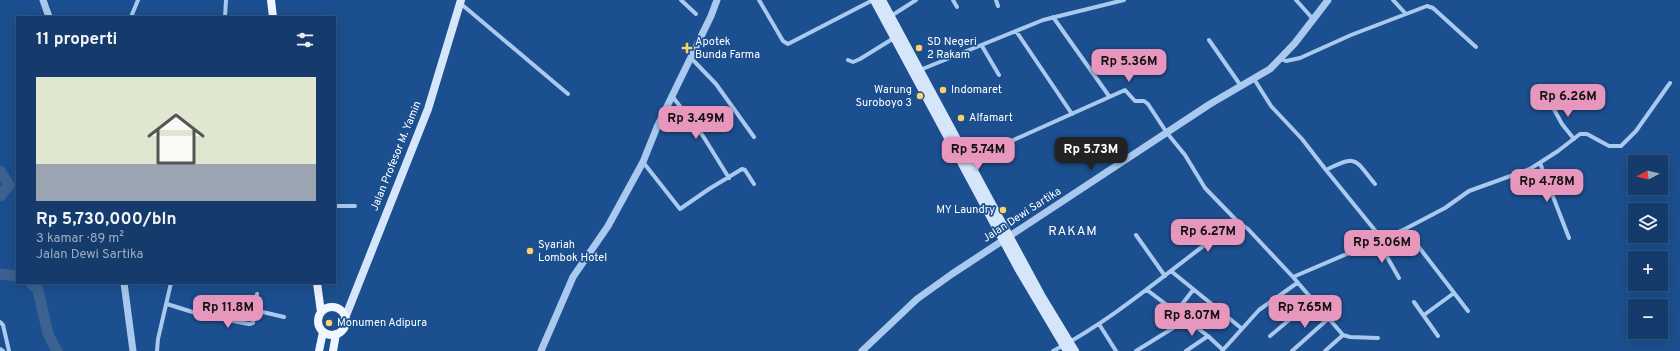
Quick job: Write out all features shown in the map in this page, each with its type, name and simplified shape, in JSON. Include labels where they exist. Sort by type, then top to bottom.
[{"type":"main road","points":[[270,0],[273,16]]},
{"type":"main road","points":[[874,0],[894,38],[965,157]]},
{"type":"main road","points":[[882,0],[920,70],[1007,239],[1041,295],[1067,346],[1075,351]]},
{"type":"main road","name":"Jalan Profesor M. Yamin","points":[[345,318],[428,109],[460,1]]},
{"type":"main road","points":[[317,284],[321,312],[318,323],[323,332],[320,351]]},
{"type":"main road","points":[[321,312],[327,308],[335,308],[342,312],[345,318],[344,326],[336,334],[332,351]]},
{"type":"main road","points":[[323,332],[331,335],[336,334]]},
{"type":"street","points":[[43,0],[49,16]]},
{"type":"street","points":[[131,16],[138,0]]},
{"type":"street","points":[[225,16],[226,0]]},
{"type":"street","points":[[680,0],[696,14]]},
{"type":"street","points":[[541,351],[573,277],[608,226],[643,162],[717,0]]},
{"type":"street","points":[[759,0],[784,43],[788,44],[874,0]]},
{"type":"street","points":[[891,16],[916,0]]},
{"type":"street","points":[[953,0],[957,7]]},
{"type":"street","points":[[996,0],[998,6]]},
{"type":"street","points":[[920,70],[1054,17],[1124,0]]},
{"type":"street","points":[[1296,0],[1313,19]]},
{"type":"street","name":"Jalan Dewi Sartika","points":[[862,351],[927,291],[1210,104],[1270,69],[1281,59],[1328,0]]},
{"type":"street","points":[[1394,0],[1405,13]]},
{"type":"street","points":[[460,1],[467,10],[487,24],[526,60],[568,94]]},
{"type":"street","points":[[1281,59],[1286,61],[1300,58],[1405,13],[1430,6],[1476,47]]},
{"type":"street","points":[[1054,17],[1109,96]]},
{"type":"street","points":[[1016,31],[1072,114]]},
{"type":"street","points":[[848,60],[853,62],[860,59],[894,38]]},
{"type":"street","points":[[1209,40],[1241,86]]},
{"type":"street","points":[[982,46],[999,75]]},
{"type":"street","points":[[690,58],[716,84],[754,137]]},
{"type":"street","points":[[1254,79],[1271,106],[1302,139],[1380,240],[1399,278]]},
{"type":"street","points":[[1293,277],[1405,229],[1445,208],[1469,191],[1517,174],[1540,163],[1580,134],[1584,134],[1609,146],[1624,144],[1636,131],[1670,83]]},
{"type":"street","points":[[965,157],[1072,114],[1125,90],[1135,102],[1145,101],[1167,133],[1185,155],[1205,188],[1237,222],[1248,229],[1293,277],[1343,335],[1350,337],[1378,338]]},
{"type":"street","points":[[672,96],[703,136],[729,178]]},
{"type":"street","points":[[1551,104],[1562,124],[1574,139]]},
{"type":"street","points":[[1326,170],[1340,163],[1352,160],[1356,162],[1375,184]]},
{"type":"street","points":[[643,162],[680,209],[709,189],[743,169],[754,184]]},
{"type":"street","points":[[1540,163],[1568,238]]},
{"type":"street","points":[[336,206],[354,206]]},
{"type":"street","points":[[1053,351],[1067,346],[1099,324],[1237,222]]},
{"type":"street","points":[[1405,229],[1468,311]]},
{"type":"street","points":[[1136,235],[1165,276]]},
{"type":"street","points":[[1171,271],[1241,328]]},
{"type":"street","points":[[1147,290],[1208,336],[1222,351],[1241,328],[1266,303],[1297,283]]},
{"type":"street","points":[[124,284],[133,351]]},
{"type":"street","points":[[157,351],[158,338],[171,284]]},
{"type":"street","points":[[1176,312],[1193,290]]},
{"type":"street","points":[[1424,315],[1454,293]]},
{"type":"street","points":[[167,304],[202,315],[249,324],[253,322],[257,294]]},
{"type":"street","points":[[1270,336],[1313,300]]},
{"type":"street","points":[[1414,302],[1438,336]]},
{"type":"street","points":[[254,310],[284,317]]},
{"type":"street","points":[[1292,351],[1329,318]]},
{"type":"street","points":[[1136,351],[1186,320]]},
{"type":"street","points":[[0,322],[3,325],[9,351]]},
{"type":"street","points":[[1099,324],[1116,351]]},
{"type":"street","points":[[1325,351],[1343,335]]},
{"type":"street","points":[[1186,351],[1208,336]]},
{"type":"waterway","points":[[0,171],[9,185],[0,196]]},
{"type":"waterway","points":[[0,274],[16,276]]},
{"type":"waterway","points":[[32,284],[38,290],[48,334],[57,351]]},
{"type":"place","name":"Apotek Bunda Farma","points":[[687,48]]},
{"type":"place","name":"SD Negeri 2 Rakam","points":[[919,48]]},
{"type":"place","name":"Indomaret","points":[[943,90]]},
{"type":"place","name":"Warung Suroboyo 3","points":[[920,96]]},
{"type":"place","name":"Alfamart","points":[[961,118]]},
{"type":"place","name":"MY Laundry","points":[[1003,210]]},
{"type":"place","name":"Syariah Lombok Hotel","points":[[530,251]]},
{"type":"place","name":"Monumen Adipura","points":[[329,323]]},
{"type":"district","name":"RAKAM","points":[[1073,232]]}]
